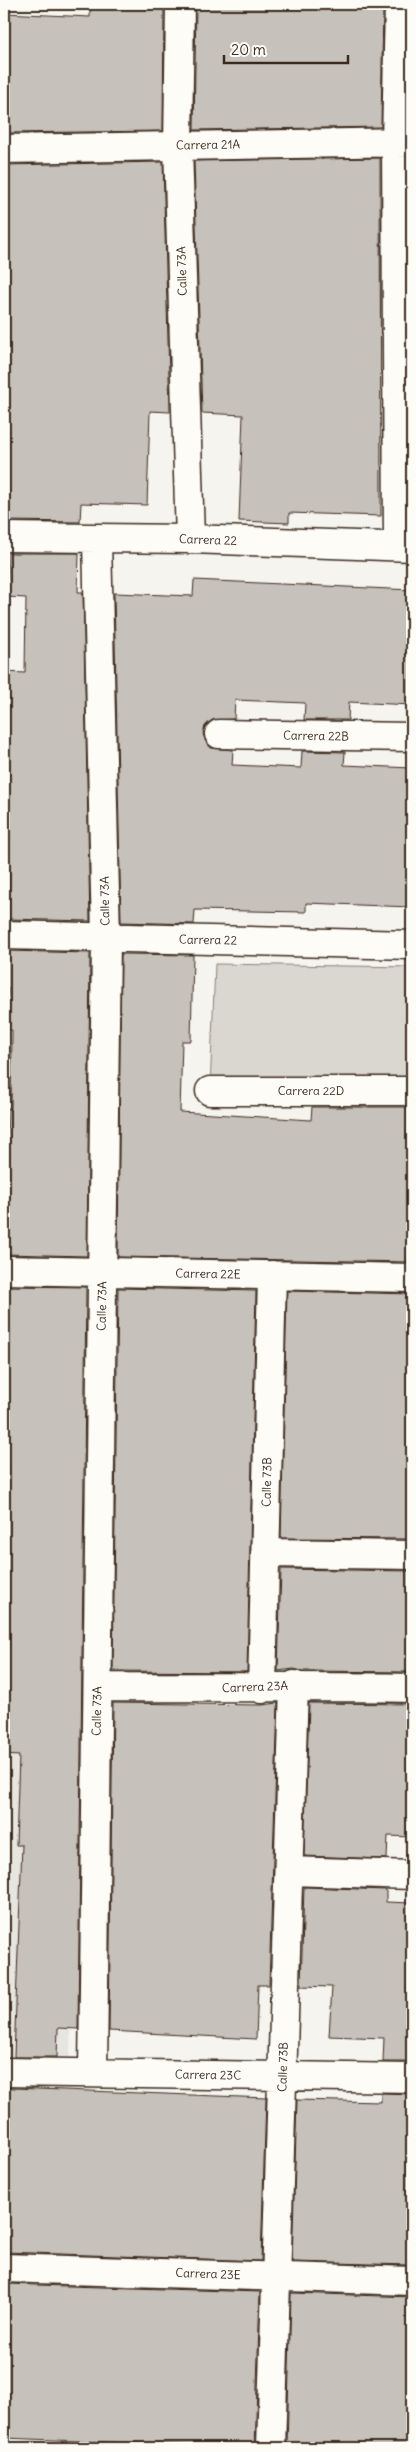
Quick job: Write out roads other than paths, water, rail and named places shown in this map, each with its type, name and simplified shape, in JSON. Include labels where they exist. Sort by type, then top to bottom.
[{"type":"street","name":"Calle 73A","points":[[180,4],[178,146],[190,539]]},
{"type":"street","points":[[399,4],[404,142],[405,546]]},
{"type":"street","name":"Carrera 21A","points":[[4,149],[404,142]]},
{"type":"street","name":"Carrera 22","points":[[4,537],[190,539],[405,546]]},
{"type":"street","name":"Calle 73A","points":[[93,2073],[106,938],[97,539]]},
{"type":"street","name":"Carrera 22B","points":[[219,734],[412,737]]},
{"type":"street","name":"Carrera 22","points":[[4,935],[412,945]]},
{"type":"street","name":"Carrera 22D","points":[[210,1091],[412,1091]]},
{"type":"street","name":"Carrera 22E","points":[[4,1270],[412,1278]]},
{"type":"street","name":"Calle 73B","points":[[262,1689],[272,1276]]},
{"type":"street","points":[[266,1553],[412,1555]]},
{"type":"street","name":"Calle 73B","points":[[271,2448],[294,1685]]},
{"type":"street","name":"Carrera 23A","points":[[98,1687],[262,1689],[294,1685],[412,1688]]},
{"type":"street","points":[[289,1871],[412,1875]]},
{"type":"street","name":"Carrera 23C","points":[[4,2072],[412,2078]]},
{"type":"street","name":"Carrera 23E","points":[[4,2268],[412,2281]]}]
